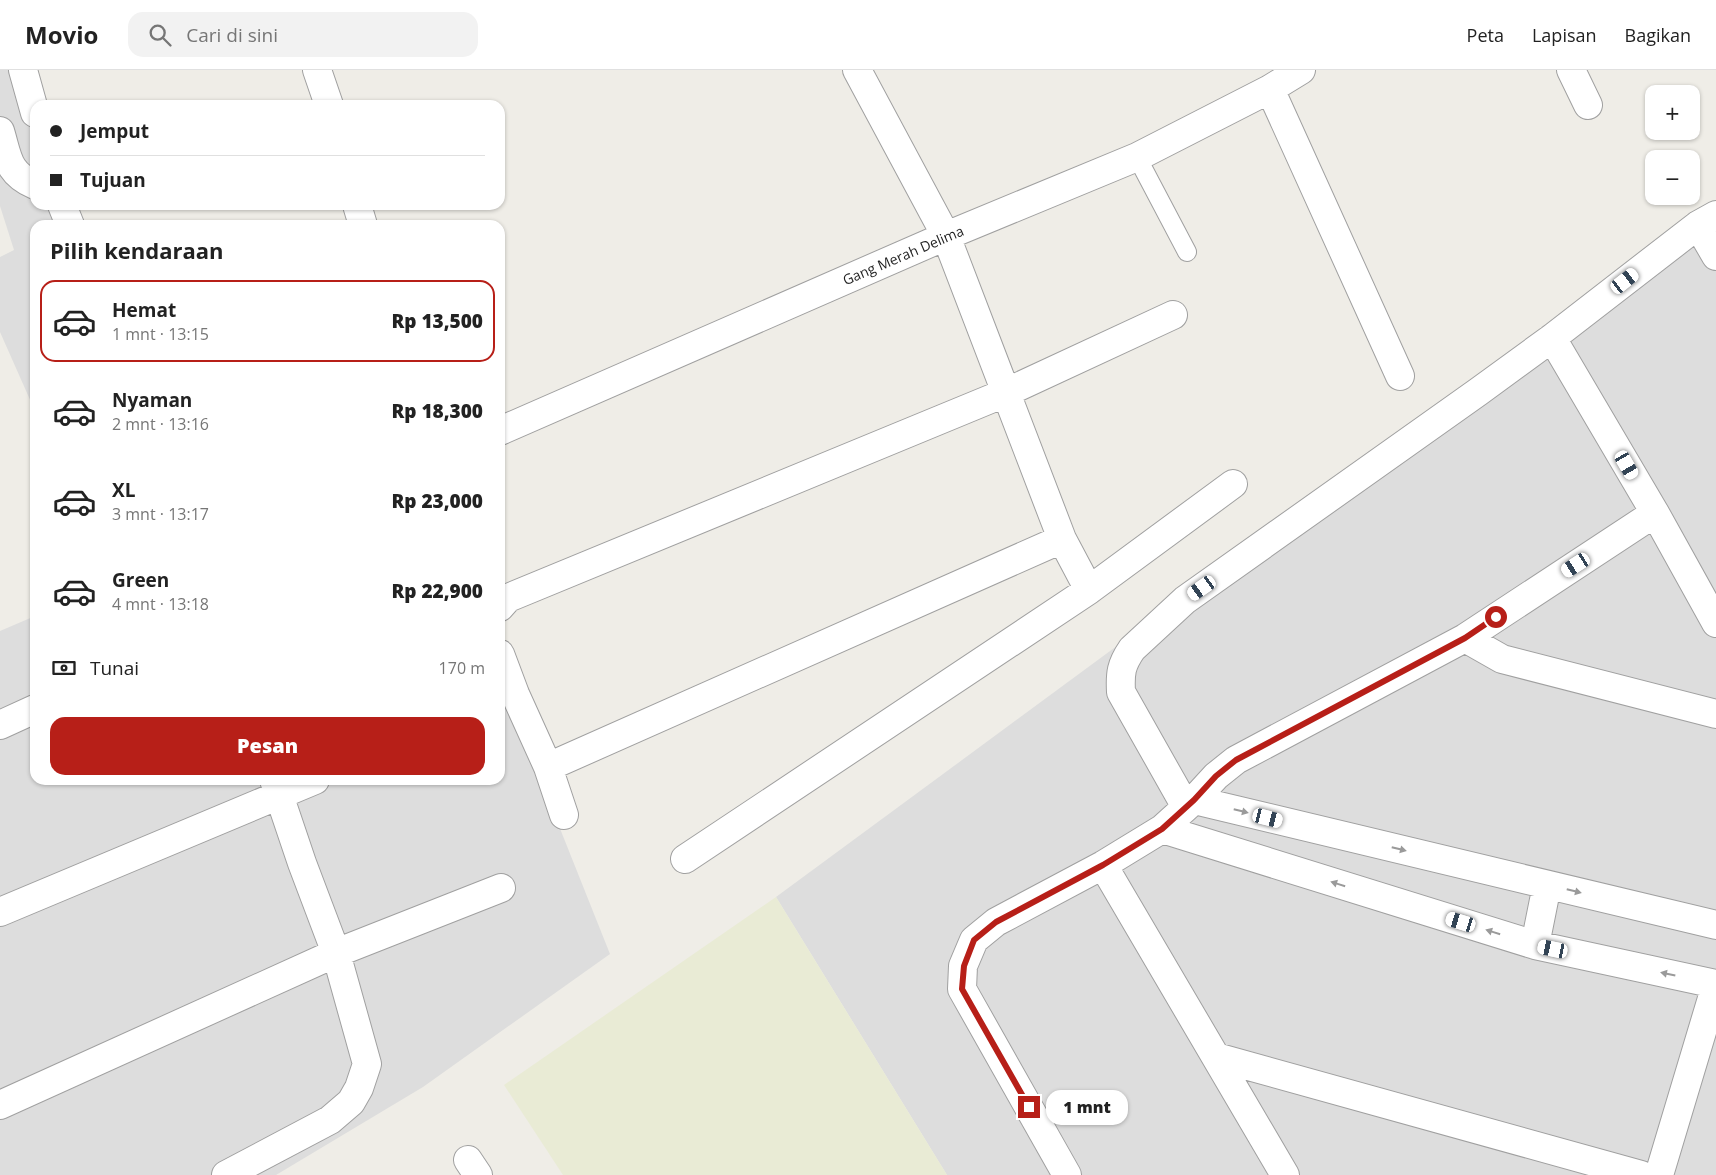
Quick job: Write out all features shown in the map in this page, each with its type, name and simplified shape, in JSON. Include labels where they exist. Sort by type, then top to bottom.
[{"type":"street","points":[[23,70],[31,100]]},
{"type":"street","points":[[317,70],[326,100]]},
{"type":"street","points":[[857,70],[946,236],[1062,539],[1089,590]]},
{"type":"street","name":"Gang Merah Delima","points":[[505,429],[946,236],[1137,157],[1270,90],[1301,70]]},
{"type":"street","points":[[1571,70],[1588,105]]},
{"type":"street","points":[[1270,90],[1400,376]]},
{"type":"street","points":[[0,131],[10,163],[17,175],[30,182]]},
{"type":"street","points":[[1716,256],[1707,220],[1478,392],[1185,600],[1132,650],[1125,658],[1120,674],[1121,692],[1190,803],[1716,925]]},
{"type":"street","points":[[505,601],[508,598],[1005,393],[1174,315]]},
{"type":"street","points":[[1552,338],[1655,513],[1716,623]]},
{"type":"street","points":[[685,859],[1089,590],[1234,484]]},
{"type":"street","points":[[1067,1175],[962,989],[964,966],[974,940],[996,922],[1103,865],[1162,829],[1216,776],[1236,760],[1465,638],[1655,513]]},
{"type":"street","points":[[548,768],[1062,539]]},
{"type":"street","points":[[1465,638],[1502,659],[1716,714]]},
{"type":"street","points":[[505,667],[548,768],[564,815]]},
{"type":"street","points":[[0,725],[30,712]]},
{"type":"street","points":[[0,912],[276,787],[302,864],[336,953],[367,1064],[359,1088],[351,1102],[330,1120],[226,1175]]},
{"type":"street","points":[[1162,829],[1535,945],[1716,985],[1659,1175]]},
{"type":"street","points":[[1103,865],[1285,1175]]},
{"type":"street","points":[[1535,945],[1547,885]]},
{"type":"street","points":[[0,1105],[336,953],[501,888]]},
{"type":"street","points":[[1216,1057],[1641,1175]]},
{"type":"lane","points":[[1137,157],[1188,252]]},
{"type":"shaded area","points":[[0,70],[31,70],[34,100],[30,100],[30,210],[79,210],[82,220],[30,220],[30,400],[0,332],[0,257],[14,250],[0,206]]},
{"type":"shaded area","points":[[1716,205],[1716,1175],[947,1175],[776,897]]},
{"type":"shaded area","points":[[30,618],[30,785],[505,785],[505,691],[610,954],[423,1087],[276,1175],[0,1175],[0,631]]},
{"type":"green space","points":[[776,897],[947,1175],[563,1175],[504,1085]]},
{"type":"route","points":[[1029,1107],[962,989],[964,966],[974,940],[996,922],[1103,865],[1162,829],[1194,800],[1216,776],[1236,760],[1465,638],[1496,617]]}]
